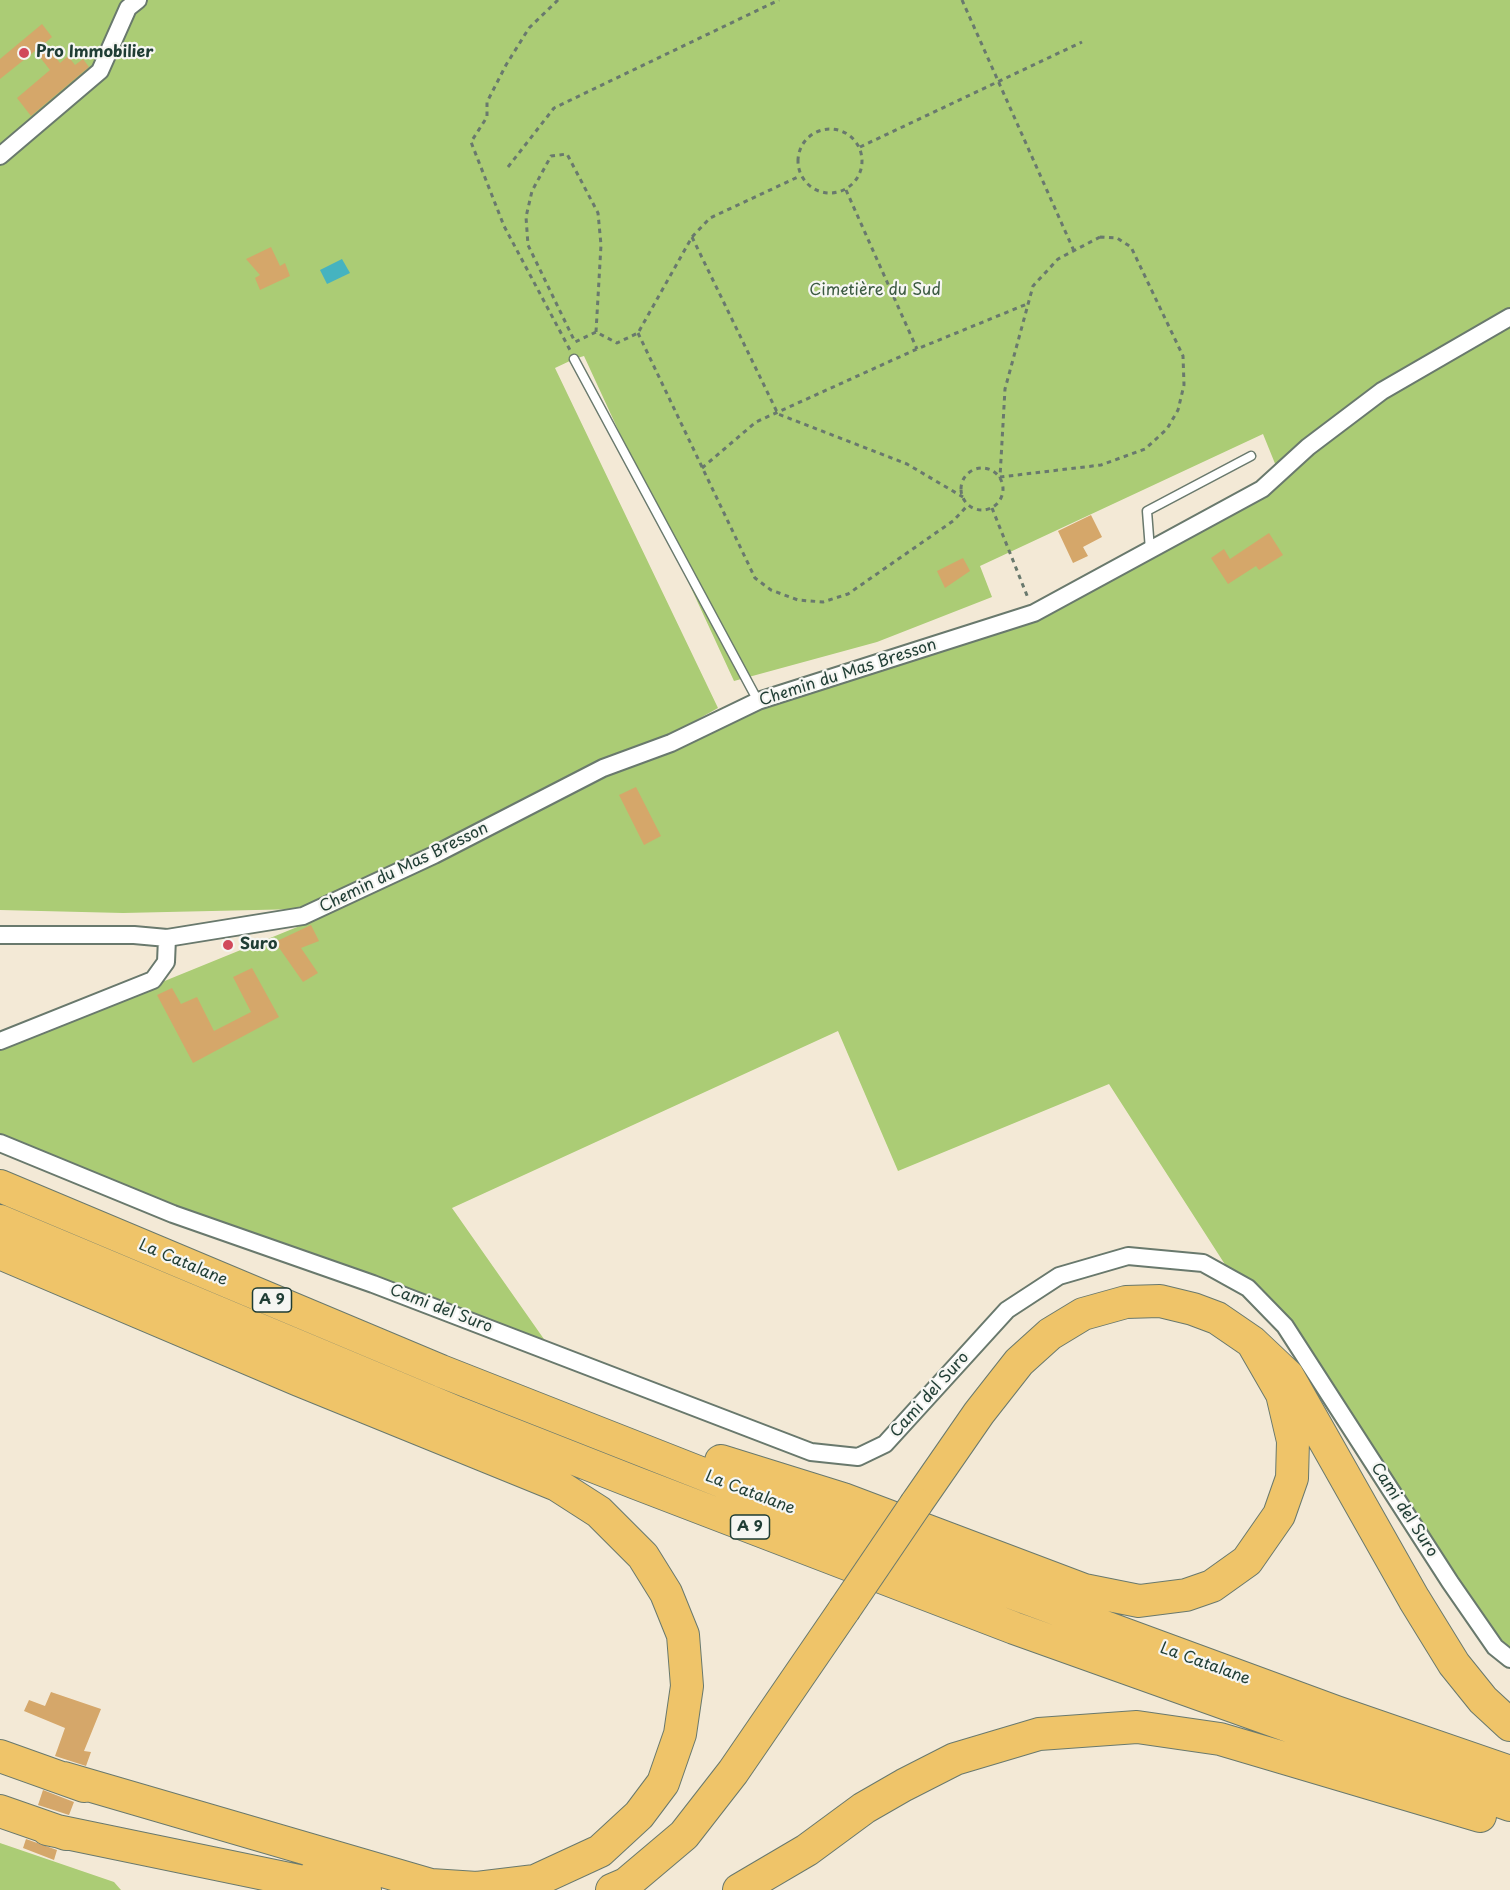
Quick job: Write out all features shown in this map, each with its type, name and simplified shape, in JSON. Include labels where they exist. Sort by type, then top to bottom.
[{"type":"highway","name":"La Catalane","points":[[0,1186],[545,1413],[909,1555],[1336,1712],[1510,1772]]},
{"type":"highway","name":"La Catalane","points":[[0,1221],[447,1408],[636,1483],[1014,1628],[1510,1805]]},
{"type":"highway","points":[[0,1253],[299,1380],[557,1485],[600,1512],[643,1556],[666,1593],[683,1635],[687,1686],[680,1734],[663,1783],[639,1815],[600,1851],[535,1881],[477,1888],[431,1886],[64,1778]]},
{"type":"highway","points":[[612,1890],[626,1884],[684,1835],[733,1772],[979,1413],[1020,1362],[1050,1334],[1083,1314],[1126,1302],[1160,1301],[1217,1318],[1252,1342],[1288,1376],[1414,1599],[1455,1664],[1483,1700],[1510,1725]]},
{"type":"highway","points":[[545,1413],[605,1417],[694,1452],[843,1499],[1084,1590],[1139,1601],[1186,1595],[1212,1586],[1247,1561],[1279,1515],[1292,1478],[1293,1441],[1281,1394],[1252,1342]]},
{"type":"highway","points":[[739,1890],[807,1850],[864,1808],[904,1785],[955,1759],[1039,1734],[1137,1728],[1220,1739],[1510,1826]]},
{"type":"highway","points":[[0,1756],[365,1890]]},
{"type":"highway","points":[[0,1811],[47,1829],[257,1890]]},
{"type":"highway","points":[[47,1829],[341,1890]]},
{"type":"street","points":[[0,156],[100,71],[128,8],[138,0]]},
{"type":"street","name":"Chemin du Mas Bresson","points":[[0,935],[134,935],[166,938],[303,916],[434,855],[603,768],[671,743],[758,701],[1034,613],[1262,489],[1308,447],[1382,391],[1510,317]]},
{"type":"street","points":[[0,1041],[153,980],[166,962],[166,938]]},
{"type":"street","name":"Cami del Suro","points":[[0,1143],[174,1214],[374,1284],[811,1452],[858,1457],[885,1444],[1007,1310],[1059,1276],[1128,1256],[1203,1263],[1248,1288],[1285,1326],[1450,1582],[1495,1647],[1510,1659]]},
{"type":"lane","points":[[574,359],[758,701]]},
{"type":"lane","points":[[1150,551],[1147,511],[1251,456]]},
{"type":"path","points":[[558,0],[529,28],[506,65],[487,102],[487,117],[471,142],[504,226],[574,359]]},
{"type":"path","points":[[508,167],[554,108],[779,0]]},
{"type":"path","points":[[962,0],[1074,251]]},
{"type":"path","points":[[860,147],[1082,42]]},
{"type":"path","points":[[835,128],[851,136],[860,147],[863,162],[858,178],[846,190],[832,194],[818,192],[808,186],[800,176],[797,162],[803,142],[815,131],[835,128]]},
{"type":"path","points":[[567,154],[598,213],[601,244],[596,332],[575,342],[528,245],[526,217],[532,191],[551,156],[567,154]]},
{"type":"path","points":[[596,332],[617,343],[638,333],[692,237],[710,218],[800,176]]},
{"type":"path","points":[[846,190],[917,349]]},
{"type":"path","points":[[692,237],[778,414],[870,447],[907,464],[963,497],[968,505],[981,510],[992,508],[1001,500],[1004,486],[1000,477],[1005,389],[1033,286],[1058,259],[1100,237],[1117,238],[1131,248],[1183,357],[1184,385],[1178,410],[1167,429],[1145,449],[1101,465],[1000,477],[986,467],[976,468],[966,476],[962,484],[963,497]]},
{"type":"path","points":[[702,468],[756,422],[917,349],[1027,304]]},
{"type":"path","points":[[638,333],[755,578],[771,590],[798,600],[823,603],[848,594],[953,521],[968,505]]},
{"type":"path","points":[[992,508],[1034,613]]},
{"type":"green space","name":"Cimetière du Sud","points":[[0,0],[1510,0],[1510,308],[1378,385],[1276,466],[1263,434],[980,566],[992,597],[877,642],[734,681],[584,356],[574,359],[555,368],[718,708],[668,736],[300,909],[123,913],[0,910]]},
{"type":"green space","points":[[1510,325],[1510,1649],[1500,1641],[1253,1282],[1226,1266],[1109,1084],[898,1171],[838,1031],[452,1208],[546,1342],[176,1207],[0,1135],[0,1048],[307,923],[606,775],[674,750],[761,708],[1037,619],[1266,495],[1313,452],[1386,397]]},
{"type":"green space","points":[[0,1843],[114,1882],[121,1890],[0,1890]]},
{"type":"water","points":[[342,259],[350,273],[327,284],[320,270]]},
{"type":"building","points":[[42,24],[52,37],[45,43],[60,63],[68,56],[75,65],[83,59],[89,67],[31,116],[17,98],[50,70],[35,51],[0,79],[0,59]]},
{"type":"building","points":[[271,247],[280,266],[285,263],[290,276],[260,290],[255,278],[260,275],[246,259]]},
{"type":"building","points":[[1091,515],[1102,537],[1083,547],[1088,556],[1073,563],[1058,531]]},
{"type":"building","points":[[1269,533],[1283,555],[1259,570],[1256,566],[1228,584],[1211,558],[1224,549],[1230,559]]},
{"type":"building","points":[[963,558],[970,571],[945,588],[937,571]]},
{"type":"building","points":[[636,787],[661,836],[644,845],[619,795]]},
{"type":"building","points":[[311,925],[319,941],[301,948],[318,973],[303,982],[275,942]]},
{"type":"building","points":[[252,968],[279,1017],[193,1063],[157,995],[172,988],[181,1004],[197,997],[214,1031],[251,1012],[233,977]]},
{"type":"building","points":[[51,1692],[101,1709],[84,1751],[91,1752],[86,1766],[55,1756],[65,1728],[24,1711],[29,1700],[45,1706]]},
{"type":"building","points":[[43,1790],[74,1802],[69,1815],[38,1805]]},
{"type":"building","points":[[26,1839],[57,1850],[54,1860],[23,1848]]},
{"type":"place","name":"Pro Immobilier","points":[[24,53]]},
{"type":"place","name":"Suro","points":[[228,945]]}]
